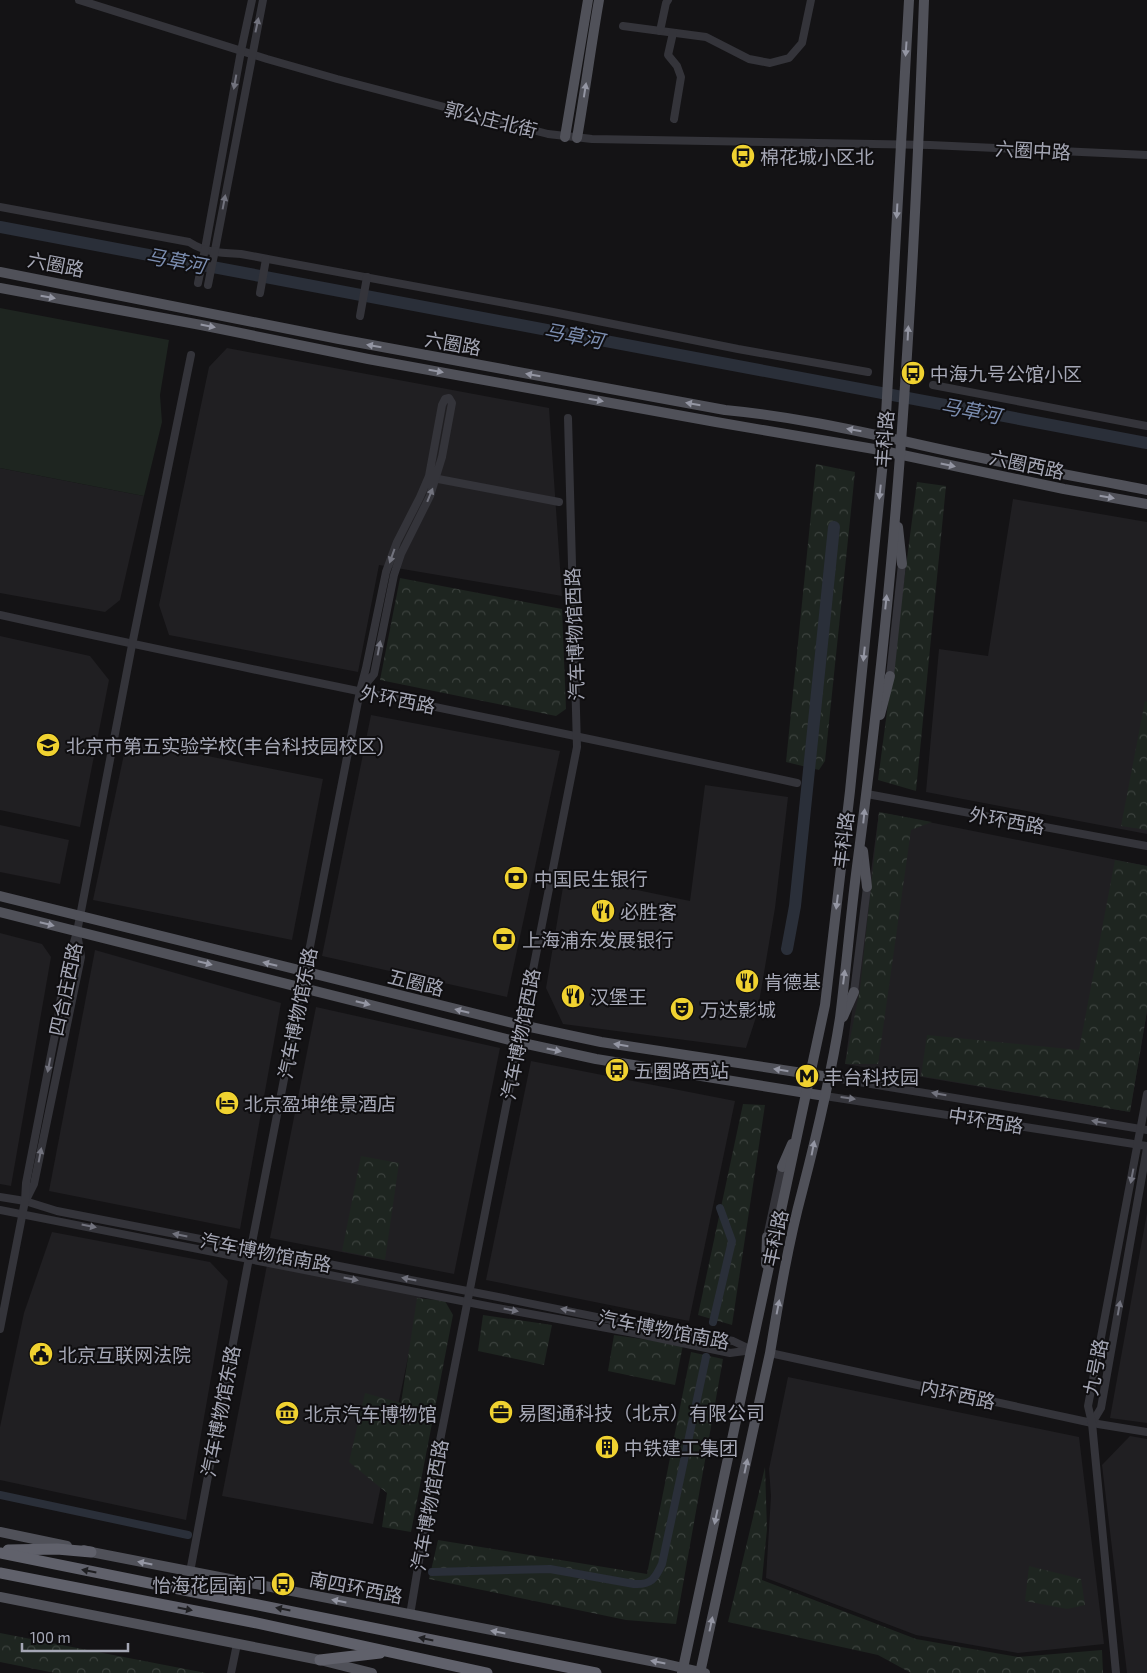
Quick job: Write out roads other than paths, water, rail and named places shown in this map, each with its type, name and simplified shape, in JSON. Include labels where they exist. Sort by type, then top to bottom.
[{"type":"highway","points":[[0,1551],[57,1549],[91,1552]]},
{"type":"highway","name":"南四环西路","points":[[0,1551],[596,1673]]},
{"type":"highway","points":[[0,1573],[252,1622],[487,1673]]},
{"type":"highway","points":[[320,1660],[389,1652]]},
{"type":"main road","points":[[565,137],[588,0]]},
{"type":"main road","points":[[577,138],[599,0]]},
{"type":"main road","name":"丰科路","points":[[683,1671],[811,1074],[828,986],[850,791],[884,451],[909,0]]},
{"type":"main road","name":"丰科路","points":[[702,1673],[802,1193],[830,1078],[838,1029],[867,794],[896,507],[919,145],[924,0]]},
{"type":"main road","name":"六圈路","points":[[0,272],[339,339],[725,410],[766,414],[901,440]]},
{"type":"main road","name":"六圈路","points":[[0,288],[202,325],[368,359],[900,455]]},
{"type":"main road","name":"六圈西路","points":[[901,440],[1147,490]]},
{"type":"main road","name":"六圈西路","points":[[900,455],[1147,504]]},
{"type":"main road","points":[[896,507],[902,564]]},
{"type":"main road","points":[[873,732],[881,712],[890,676]]},
{"type":"main road","points":[[862,837],[867,887]]},
{"type":"main road","name":"五圈路","points":[[0,896],[521,1025],[601,1042],[830,1078]]},
{"type":"main road","name":"五圈路","points":[[0,912],[518,1042],[596,1059],[825,1096]]},
{"type":"main road","points":[[838,1029],[854,992]]},
{"type":"main road","points":[[782,1167],[799,1130]]},
{"type":"main road","points":[[767,1237],[766,1266],[768,1277]]},
{"type":"main road","name":"南四环西路","points":[[0,1532],[190,1572],[683,1671],[702,1673]]},
{"type":"main road","points":[[0,1597],[320,1660],[372,1673]]},
{"type":"street","name":"郭公庄北街","points":[[79,0],[240,51],[328,76],[456,111],[565,137],[919,145]]},
{"type":"street","points":[[198,283],[240,51],[252,0]]},
{"type":"street","points":[[208,285],[251,54],[263,0]]},
{"type":"street","points":[[660,31],[668,0]]},
{"type":"street","points":[[623,26],[706,37],[749,59],[770,63],[789,58],[802,43],[811,0]]},
{"type":"street","points":[[673,33],[668,55],[677,66],[681,77],[674,119]]},
{"type":"street","name":"六圈中路","points":[[919,145],[1147,155]]},
{"type":"street","points":[[0,207],[189,242],[201,249],[219,253],[241,254],[553,312],[720,346],[868,372]]},
{"type":"street","points":[[260,293],[266,259]]},
{"type":"street","points":[[360,316],[367,278]]},
{"type":"street","points":[[77,932],[132,645],[191,355]]},
{"type":"street","points":[[933,385],[1147,426]]},
{"type":"street","points":[[360,691],[374,674],[394,575],[401,554],[430,496],[432,478],[442,405],[445,399],[448,398],[452,403],[432,478]]},
{"type":"street","name":"汽车博物馆西路","points":[[410,1615],[434,1471],[577,747],[568,418]]},
{"type":"street","points":[[432,478],[559,502]]},
{"type":"street","points":[[890,676],[902,564]]},
{"type":"street","name":"外环西路","points":[[0,615],[132,645],[576,735],[797,783]]},
{"type":"street","name":"汽车博物馆东路","points":[[190,1572],[250,1248],[360,691]]},
{"type":"street","name":"外环西路","points":[[867,794],[1147,846]]},
{"type":"street","name":"丰科路","points":[[854,992],[867,887]]},
{"type":"street","name":"四合庄西路","points":[[0,1329],[23,1214],[26,1183],[58,1019],[60,1000],[77,932]]},
{"type":"street","name":"四合庄西路","points":[[25,1201],[34,1184],[81,957],[77,932]]},
{"type":"street","name":"中环西路","points":[[830,1078],[1144,1129]]},
{"type":"street","name":"九号路","points":[[1092,1423],[1088,1406],[1138,1144],[1144,1129],[1147,1094]]},
{"type":"street","name":"中环西路","points":[[825,1096],[1138,1144],[1147,1147]]},
{"type":"street","name":"九号路","points":[[1092,1423],[1101,1408],[1147,1147]]},
{"type":"street","name":"丰科路","points":[[767,1237],[782,1167]]},
{"type":"street","name":"汽车博物馆南路","points":[[0,1197],[25,1201],[56,1211],[636,1325],[733,1341],[752,1350]]},
{"type":"street","name":"汽车博物馆南路","points":[[0,1210],[730,1353],[752,1350]]},
{"type":"street","name":"内环西路","points":[[770,1353],[1092,1423],[1147,1432]]},
{"type":"street","points":[[1092,1423],[1116,1673]]},
{"type":"street","points":[[231,1673],[237,1644]]},
{"type":"waterway","name":"马草河","points":[[0,227],[1147,443]]},
{"type":"waterway","points":[[787,949],[795,906],[834,527]]},
{"type":"waterway","points":[[713,1322],[732,1241],[720,1208]]},
{"type":"waterway","points":[[432,1572],[550,1569],[634,1584],[652,1580],[662,1564],[706,1357]]},
{"type":"waterway","points":[[0,1495],[188,1535]]},
{"type":"place","name":"棉花城小区北","points":[[743,156]]},
{"type":"place","name":"中海九号公馆小区","points":[[913,373]]},
{"type":"place","name":"北京市第五实验学校(丰台科技园校区)","points":[[48,745]]},
{"type":"place","name":"中国民生银行","points":[[516,878]]},
{"type":"place","name":"必胜客","points":[[603,911]]},
{"type":"place","name":"上海浦东发展银行","points":[[504,939]]},
{"type":"place","name":"肯德基","points":[[747,981]]},
{"type":"place","name":"汉堡王","points":[[573,996]]},
{"type":"place","name":"万达影城","points":[[682,1009]]},
{"type":"place","name":"五圈路西站","points":[[617,1070]]},
{"type":"place","name":"丰台科技园","points":[[807,1076]]},
{"type":"place","name":"北京盈坤维景酒店","points":[[227,1103]]},
{"type":"place","name":"北京互联网法院","points":[[41,1354]]},
{"type":"place","name":"易图通科技（北京）有限公司","points":[[501,1412]]},
{"type":"place","name":"北京汽车博物馆","points":[[287,1413]]},
{"type":"place","name":"中铁建工集团","points":[[607,1447]]},
{"type":"place","name":"怡海花园南门","points":[[283,1584]]}]
